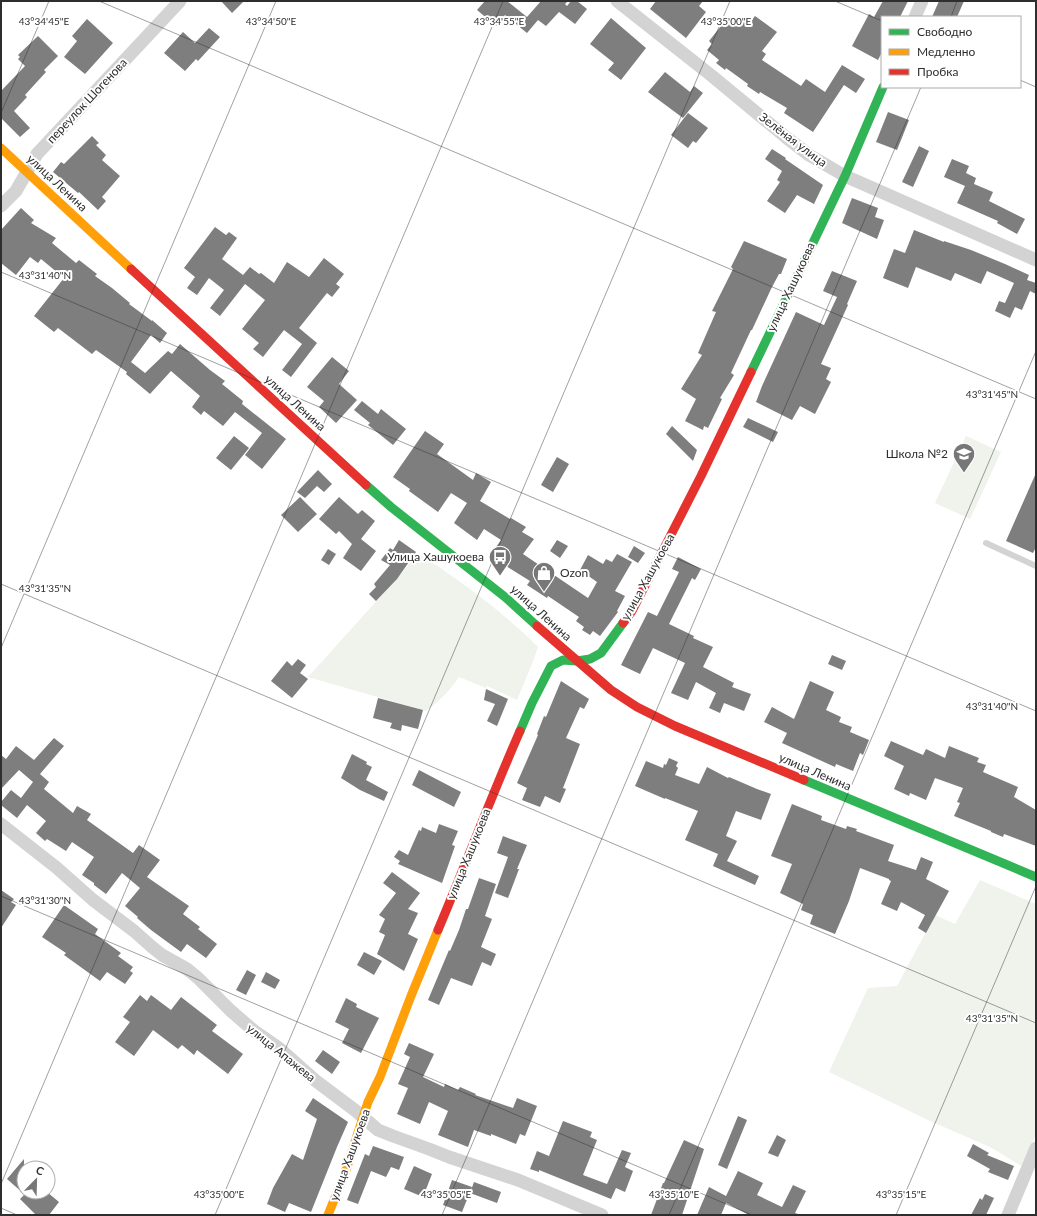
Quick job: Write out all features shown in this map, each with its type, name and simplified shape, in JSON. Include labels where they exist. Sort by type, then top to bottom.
[{"type":"street","name":"переулок Шогенова","points":[[1,206],[16,191],[37,154],[180,1]]},
{"type":"street","name":"Зелёная улица","points":[[616,1],[712,76],[809,155],[845,176],[1036,260]]},
{"type":"street","points":[[915,16],[922,1]]},
{"type":"street","name":"улица Хашукоева","points":[[328,1215],[345,1173],[368,1102],[380,1077],[496,785],[532,703],[552,666],[562,660],[577,661],[590,659],[601,653],[632,611],[704,469],[845,176],[883,88]]},
{"type":"street","name":"улица Ленина","points":[[1,148],[391,507],[505,596],[577,661],[629,703],[655,716],[1036,877]]},
{"type":"street","name":"улица Апажева","points":[[1,824],[57,868],[93,900],[134,931],[152,947],[192,974],[230,1011],[278,1048],[316,1082],[378,1130],[449,1157],[518,1180],[602,1215]]},
{"type":"street","points":[[1008,1215],[1036,1148]]},
{"type":"lane","points":[[986,543],[1036,566]]},
{"type":"shaded area","points":[[966,436],[1001,452],[970,519],[935,503]]},
{"type":"shaded area","points":[[418,553],[481,597],[538,647],[517,700],[487,686],[486,688],[459,677],[444,696],[426,711],[308,677]]},
{"type":"shaded area","points":[[980,880],[1036,904],[1036,1134],[1023,1167],[990,1147],[930,1121],[829,1072],[868,988],[897,986],[935,915],[955,924]]},
{"type":"building","points":[[221,1],[244,1],[232,13]]},
{"type":"building","points":[[485,1],[507,1],[527,17],[541,1],[568,1],[565,4],[567,6],[571,1],[577,1],[587,9],[575,24],[559,12],[546,26],[538,20],[527,33],[505,15],[496,26],[477,10]]},
{"type":"building","points":[[656,1],[703,1],[699,6],[706,12],[686,38],[650,9]]},
{"type":"building","points":[[883,1],[908,1],[900,16],[881,16],[881,54],[878,60],[852,46],[869,14],[874,17]]},
{"type":"building","points":[[939,1],[964,1],[957,16],[932,16]]},
{"type":"building","points":[[729,16],[736,22],[740,17],[749,24],[755,16],[777,32],[762,51],[766,54],[762,60],[801,86],[806,79],[825,92],[842,65],[865,79],[856,93],[844,85],[813,132],[784,113],[787,108],[760,92],[759,94],[726,68],[725,70],[716,63],[719,60],[707,50],[712,44],[709,41]]},
{"type":"building","points":[[611,18],[646,48],[621,80],[608,70],[614,63],[590,44]]},
{"type":"building","points":[[87,19],[113,43],[85,74],[64,57],[77,41],[72,36]]},
{"type":"building","points":[[209,28],[220,37],[198,61],[196,59],[185,71],[164,53],[183,32],[195,43]]},
{"type":"building","points":[[38,36],[58,56],[44,70],[46,72],[25,95],[27,97],[14,111],[30,128],[20,137],[1,118],[1,91],[25,66],[18,59],[20,57],[18,55]]},
{"type":"building","points":[[665,72],[690,92],[694,86],[703,93],[683,118],[648,92]]},
{"type":"building","points":[[888,112],[909,120],[897,150],[876,142]]},
{"type":"building","points":[[688,113],[708,128],[696,143],[693,141],[688,148],[671,135]]},
{"type":"building","points":[[92,136],[99,143],[96,145],[106,155],[102,160],[120,176],[102,197],[106,201],[98,210],[79,192],[78,193],[53,172],[61,162],[64,164]]},
{"type":"building","points":[[919,146],[929,151],[913,187],[902,182]]},
{"type":"building","points":[[772,149],[823,185],[814,204],[797,195],[785,213],[767,201],[780,182],[777,180],[782,171],[765,159]]},
{"type":"building","points":[[952,159],[969,166],[966,173],[976,178],[974,184],[993,192],[989,201],[1025,219],[1017,234],[997,223],[998,221],[957,203],[965,186],[944,177]]},
{"type":"building","points":[[852,198],[878,208],[875,217],[884,220],[877,239],[842,223]]},
{"type":"building","points":[[21,208],[34,220],[31,223],[56,238],[52,243],[76,263],[79,260],[97,274],[95,276],[167,333],[160,343],[151,335],[131,362],[145,373],[168,351],[172,354],[180,344],[225,381],[222,384],[243,401],[242,404],[286,439],[262,469],[245,455],[262,433],[235,412],[223,426],[204,411],[201,415],[192,407],[200,396],[171,371],[150,394],[126,374],[127,372],[96,350],[92,354],[58,328],[54,332],[34,316],[64,278],[41,259],[38,263],[30,257],[16,275],[1,263],[1,230]]},
{"type":"building","points":[[215,227],[226,235],[229,232],[237,238],[222,259],[243,275],[250,267],[274,283],[287,262],[309,277],[324,258],[344,274],[336,284],[340,287],[332,297],[327,293],[299,328],[317,343],[291,377],[282,370],[302,344],[284,330],[263,357],[253,349],[259,343],[242,329],[265,300],[245,284],[220,316],[210,308],[224,290],[209,278],[197,295],[187,288],[195,277],[184,268]]},
{"type":"building","points":[[914,230],[944,242],[971,250],[1029,275],[1027,280],[1036,283],[1036,294],[1030,291],[1022,310],[1015,307],[1010,318],[995,311],[999,301],[1005,303],[1014,283],[987,271],[981,284],[955,273],[951,281],[916,267],[908,288],[883,278],[894,249],[905,253]]},
{"type":"building","points":[[744,241],[787,259],[781,274],[779,274],[751,330],[731,373],[734,375],[720,398],[722,399],[708,428],[704,426],[703,430],[685,421],[696,399],[681,389],[702,355],[698,353],[716,312],[712,311],[733,269],[731,267]]},
{"type":"building","points":[[832,271],[857,281],[847,304],[848,305],[821,364],[831,368],[826,379],[831,382],[815,414],[800,406],[792,420],[756,402],[796,312],[824,325],[837,297],[823,291]]},
{"type":"building","points":[[332,357],[349,371],[339,384],[357,400],[336,423],[319,407],[324,401],[307,387]]},
{"type":"building","points":[[362,401],[378,414],[381,409],[406,429],[393,445],[368,425],[370,423],[354,410]]},
{"type":"building","points":[[748,418],[778,432],[773,442],[743,427]]},
{"type":"building","points":[[672,426],[697,450],[693,461],[666,434]]},
{"type":"building","points":[[425,431],[444,444],[437,454],[473,480],[476,473],[491,482],[480,501],[526,527],[522,532],[534,539],[523,554],[588,598],[597,582],[580,570],[588,555],[603,564],[606,559],[612,562],[617,554],[632,562],[615,591],[625,596],[617,611],[618,612],[600,636],[593,631],[590,635],[582,630],[584,627],[576,621],[579,617],[548,596],[547,598],[527,585],[530,581],[506,566],[508,563],[492,553],[501,540],[484,529],[477,540],[454,523],[467,503],[451,493],[438,512],[409,491],[410,489],[393,477]]},
{"type":"building","points":[[234,436],[249,448],[231,470],[216,458]]},
{"type":"building","points":[[557,457],[569,464],[553,492],[541,485]]},
{"type":"building","points":[[318,470],[332,484],[324,492],[317,486],[305,498],[297,492]]},
{"type":"building","points":[[1036,473],[1036,547],[1033,553],[1006,541]]},
{"type":"building","points":[[300,497],[317,514],[298,532],[281,515]]},
{"type":"building","points":[[339,497],[358,514],[362,510],[375,521],[361,539],[376,551],[361,571],[343,558],[352,544],[339,531],[336,534],[319,519]]},
{"type":"building","points":[[399,540],[416,552],[397,579],[376,601],[369,594],[376,587],[374,584],[390,565],[381,560],[390,548],[393,550]]},
{"type":"building","points":[[557,540],[568,546],[560,558],[550,551]]},
{"type":"building","points":[[634,546],[645,553],[638,563],[628,557]]},
{"type":"building","points":[[328,549],[336,554],[329,565],[321,560]]},
{"type":"building","points":[[678,557],[701,569],[695,580],[692,578],[669,624],[694,636],[693,638],[713,647],[703,667],[734,683],[732,687],[751,694],[744,711],[724,703],[720,713],[709,708],[716,693],[696,682],[688,700],[671,693],[685,663],[653,648],[640,674],[621,665],[648,612],[657,616],[679,572],[672,569]]},
{"type":"building","points":[[832,655],[846,661],[842,670],[828,664]]},
{"type":"building","points":[[298,659],[306,665],[300,673],[308,679],[292,698],[271,681],[287,661],[292,666]]},
{"type":"building","points":[[561,681],[589,699],[584,709],[580,707],[566,738],[580,744],[563,788],[566,789],[560,803],[545,796],[540,807],[522,800],[527,788],[517,783],[538,735],[537,734],[544,716],[546,717]]},
{"type":"building","points":[[810,681],[834,692],[826,710],[841,717],[839,722],[852,727],[850,732],[869,740],[863,755],[860,753],[853,771],[836,764],[835,767],[782,743],[787,733],[764,722],[772,707],[794,719]]},
{"type":"building","points":[[486,689],[508,699],[497,726],[487,721],[495,704],[484,700]]},
{"type":"building","points":[[378,698],[423,710],[418,729],[402,725],[401,731],[390,728],[392,723],[373,718]]},
{"type":"building","points":[[54,738],[64,746],[40,774],[49,782],[44,789],[73,813],[77,806],[91,814],[87,820],[133,853],[139,845],[160,860],[147,877],[189,906],[183,914],[200,927],[198,929],[217,944],[206,958],[187,944],[181,952],[151,930],[125,906],[140,888],[122,873],[106,894],[82,875],[94,857],[72,842],[66,851],[47,839],[45,841],[36,833],[46,821],[27,805],[17,818],[1,805],[1,802],[11,790],[21,798],[33,782],[19,770],[1,789],[1,755],[6,759],[16,746],[34,760]]},
{"type":"building","points":[[891,741],[923,755],[926,749],[945,758],[949,746],[979,758],[977,762],[986,765],[983,772],[1018,787],[1014,797],[1036,810],[1036,846],[1004,834],[1003,837],[954,816],[960,803],[957,802],[963,788],[935,778],[926,800],[910,793],[909,796],[894,789],[904,766],[884,756]]},
{"type":"building","points":[[352,754],[367,762],[366,764],[372,767],[366,780],[388,792],[384,801],[360,790],[341,778]]},
{"type":"building","points":[[669,758],[678,762],[676,766],[678,768],[675,775],[699,784],[707,767],[728,778],[729,777],[771,794],[761,820],[736,811],[726,836],[737,841],[727,861],[759,876],[755,885],[713,866],[718,854],[685,840],[698,811],[635,786],[646,761],[663,768],[664,764],[666,765]]},
{"type":"building","points":[[419,770],[461,792],[454,807],[412,785]]},
{"type":"building","points":[[792,804],[822,816],[821,820],[846,829],[847,826],[857,829],[856,831],[894,845],[888,861],[916,870],[921,857],[933,862],[926,879],[949,891],[926,933],[918,928],[925,915],[901,902],[897,911],[881,904],[891,881],[889,879],[860,868],[849,901],[835,934],[810,924],[813,915],[801,910],[803,904],[780,893],[792,864],[771,856]]},
{"type":"building","points":[[439,824],[458,831],[452,845],[455,846],[442,883],[398,864],[400,861],[394,857],[399,850],[408,855],[419,830],[421,831],[422,827],[436,833]]},
{"type":"building","points":[[503,836],[527,845],[517,869],[519,869],[508,898],[495,893],[508,857],[497,853]]},
{"type":"building","points":[[392,872],[420,893],[408,909],[418,913],[408,934],[418,939],[404,971],[377,954],[385,935],[379,932],[385,919],[379,915],[396,893],[383,883]]},
{"type":"building","points":[[479,878],[496,884],[485,916],[492,919],[481,947],[496,954],[491,966],[482,962],[472,986],[451,978],[439,1005],[428,1000],[459,930],[466,909],[468,909]]},
{"type":"building","points":[[1,890],[14,899],[11,902],[16,905],[1,928]]},
{"type":"building","points":[[64,905],[98,929],[95,934],[121,953],[118,956],[133,967],[130,971],[133,973],[125,984],[107,972],[100,981],[64,955],[66,953],[42,937]]},
{"type":"building","points":[[364,952],[382,961],[374,975],[357,965]]},
{"type":"building","points":[[247,970],[256,975],[246,995],[236,990]]},
{"type":"building","points":[[266,972],[280,980],[275,989],[261,982]]},
{"type":"building","points":[[140,995],[147,1001],[151,995],[171,1010],[181,997],[217,1025],[212,1031],[243,1054],[228,1074],[197,1050],[194,1055],[182,1045],[178,1049],[153,1030],[134,1056],[115,1042],[130,1022],[123,1017]]},
{"type":"building","points":[[346,998],[357,1004],[356,1007],[379,1018],[361,1053],[342,1043],[349,1029],[335,1022]]},
{"type":"building","points":[[409,1043],[434,1054],[423,1077],[444,1087],[445,1084],[458,1090],[460,1087],[476,1094],[475,1095],[513,1108],[517,1098],[537,1106],[525,1136],[520,1134],[516,1144],[491,1134],[491,1136],[474,1130],[468,1147],[438,1135],[448,1111],[429,1102],[420,1124],[397,1114],[408,1088],[398,1084],[410,1057],[404,1054]]},
{"type":"building","points":[[323,1050],[340,1062],[332,1074],[315,1061]]},
{"type":"building","points":[[313,1098],[348,1122],[311,1212],[289,1203],[285,1212],[267,1204],[273,1188],[292,1154],[303,1160],[317,1119],[305,1111]]},
{"type":"building","points":[[738,1116],[747,1120],[727,1169],[718,1165]]},
{"type":"building","points":[[563,1121],[592,1132],[590,1137],[597,1140],[583,1175],[607,1184],[622,1150],[631,1153],[625,1167],[633,1171],[625,1192],[616,1188],[611,1199],[539,1170],[539,1172],[530,1169],[537,1151],[549,1156]]},
{"type":"building","points":[[777,1135],[786,1140],[778,1157],[768,1153]]},
{"type":"building","points":[[684,1140],[704,1149],[682,1215],[651,1215],[663,1183]]},
{"type":"building","points":[[973,1144],[989,1153],[987,1155],[1014,1166],[1008,1180],[988,1172],[990,1169],[967,1156]]},
{"type":"building","points":[[373,1146],[404,1157],[399,1170],[391,1167],[386,1177],[371,1171],[358,1204],[347,1200],[365,1154],[369,1156]]},
{"type":"building","points":[[414,1166],[432,1174],[423,1197],[404,1189]]},
{"type":"building","points":[[16,1168],[16,1187],[7,1179]]},
{"type":"building","points":[[738,1171],[763,1183],[757,1195],[782,1207],[793,1185],[806,1191],[795,1213],[801,1215],[749,1215],[726,1203],[721,1215],[697,1215],[709,1187],[726,1196]]},
{"type":"building","points":[[452,1180],[472,1187],[462,1212],[443,1205]]},
{"type":"building","points":[[474,1182],[501,1192],[497,1203],[470,1193]]},
{"type":"building","points":[[985,1194],[994,1198],[986,1215],[971,1215],[980,1198],[982,1200]]},
{"type":"building","points":[[21,1200],[56,1200],[59,1202],[49,1215],[36,1215]]},
{"type":"traffic: fast","points":[[751,372],[845,176],[883,88]]},
{"type":"traffic: fast","points":[[366,485],[391,507],[505,597],[537,626]]},
{"type":"traffic: fast","points":[[520,731],[532,703],[551,666],[563,660],[577,661],[590,659],[601,653],[623,623]]},
{"type":"traffic: fast","points":[[804,780],[1036,877]]},
{"type":"traffic: slow","points":[[1,148],[131,269]]},
{"type":"traffic: slow","points":[[328,1215],[345,1173],[368,1102],[380,1077],[438,930]]},
{"type":"traffic: jam","points":[[131,269],[366,485]]},
{"type":"traffic: jam","points":[[623,623],[632,611],[701,476],[751,372]]},
{"type":"traffic: jam","points":[[537,626],[611,690],[637,707],[675,726],[804,780]]},
{"type":"traffic: jam","points":[[438,930],[520,731]]},
{"type":"place","name":"Школа №2","points":[[964,474]]},
{"type":"place","name":"Улица Хашукоева","points":[[500,576]]},
{"type":"place","name":"Ozon","points":[[544,592]]}]
